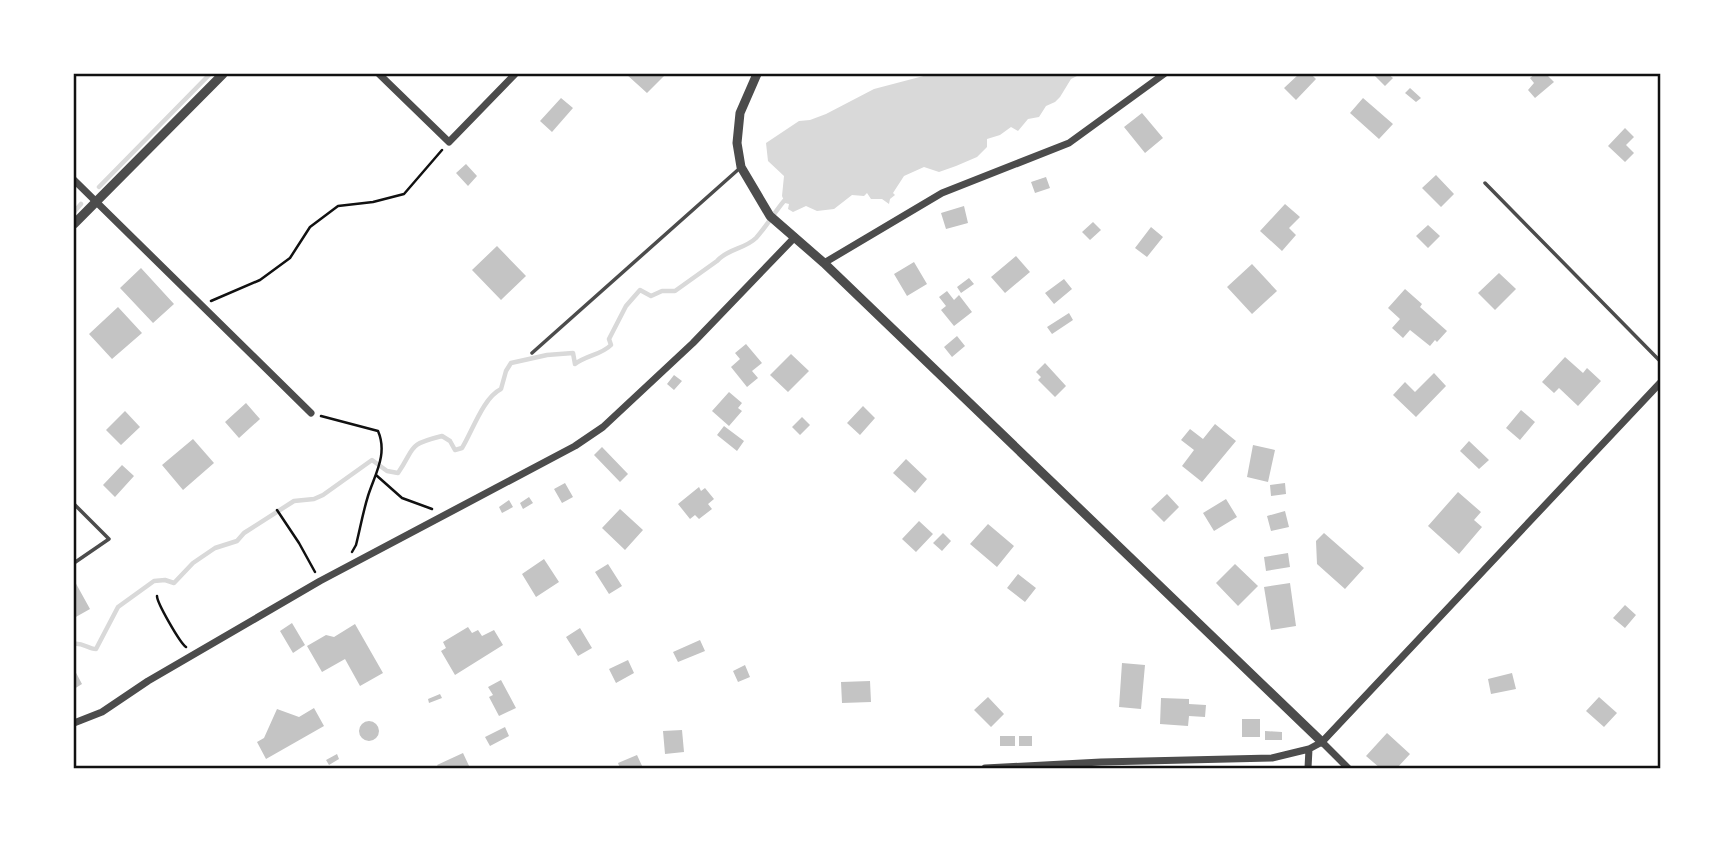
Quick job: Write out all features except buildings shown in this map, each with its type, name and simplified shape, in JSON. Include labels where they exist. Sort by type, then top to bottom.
[{"type":"street","points":[[74,225],[223,74]]},
{"type":"street","points":[[379,74],[449,142],[516,74]]},
{"type":"street","points":[[757,74],[740,113],[737,143],[741,167],[770,216],[824,263],[1348,768]]},
{"type":"street","points":[[824,263],[942,193],[1069,143],[1164,74]]},
{"type":"street","points":[[74,180],[311,413]]},
{"type":"street","points":[[74,723],[102,712],[193,654],[320,581],[575,446],[603,427],[694,342],[794,237]]},
{"type":"street","points":[[985,768],[1272,758],[1309,749],[1322,742],[1661,383]]},
{"type":"street","points":[[1308,768],[1309,749]]},
{"type":"lane","points":[[532,353],[741,167]]},
{"type":"lane","points":[[1485,183],[1661,361]]},
{"type":"lane","points":[[74,504],[109,539],[74,563]]},
{"type":"path","points":[[201,305],[260,280],[290,258],[310,227],[338,206],[373,202],[404,194],[449,142]]},
{"type":"path","points":[[311,413],[378,431],[381,437],[381,461],[368,495],[356,545],[341,570]]},
{"type":"path","points":[[376,475],[402,498],[446,514]]},
{"type":"path","points":[[277,510],[320,581]]},
{"type":"path","points":[[157,598],[179,642],[193,654]]},
{"type":"shaded area","points":[[931,74],[1081,74],[1071,79],[1060,97],[1046,106],[1039,117],[1028,119],[1018,131],[1011,127],[1000,135],[987,139],[987,147],[977,157],[939,172],[924,167],[904,176],[889,204],[882,199],[871,199],[867,193],[864,196],[852,195],[834,209],[817,211],[806,206],[793,212],[788,209],[789,204],[785,203],[782,196],[784,176],[768,161],[766,143],[799,121],[826,114],[874,89]]},
{"type":"waterway","points":[[99,187],[210,74]]},
{"type":"waterway","points":[[74,644],[96,649],[118,607],[154,581],[174,583],[193,563],[215,548],[237,541],[244,533],[294,501],[323,495],[372,460],[387,471],[398,473],[413,448],[422,442],[442,436],[450,441],[455,450],[462,448],[489,399],[501,389],[511,363],[547,355],[573,353],[575,364],[603,351],[611,345],[609,339],[626,306],[640,290],[651,296],[662,291],[675,291],[726,254],[752,242],[784,201]]},
{"type":"waterway","points":[[74,212],[81,204]]}]
